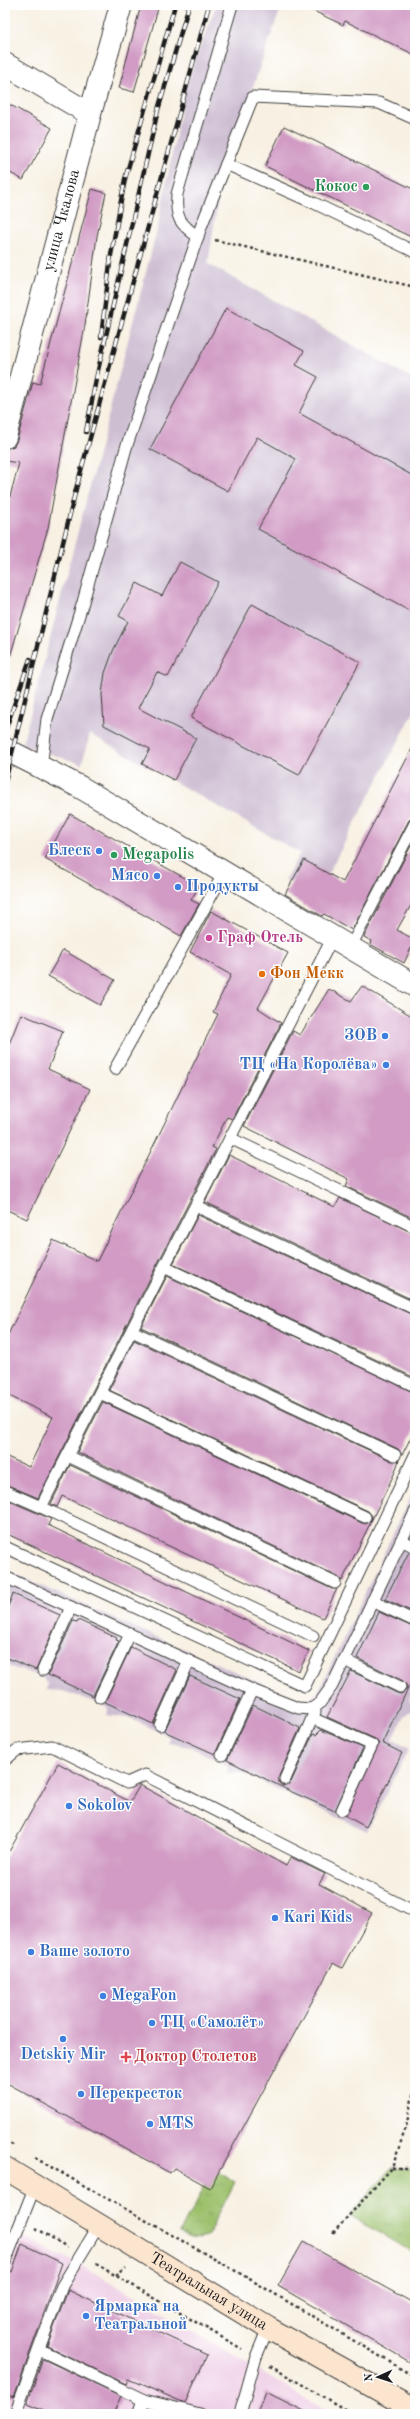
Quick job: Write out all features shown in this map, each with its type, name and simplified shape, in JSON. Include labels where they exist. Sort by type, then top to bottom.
[{"type":"street","name":"улица Чкалова","points":[[5,437],[90,114],[121,5]]},
{"type":"street","points":[[5,64],[90,114]]},
{"type":"street","points":[[5,749],[80,787],[415,986]]},
{"type":"street","name":"Театральная улица","points":[[5,2168],[268,2328],[415,2410]]},
{"type":"lane","points":[[198,237],[182,225],[176,208],[177,194],[232,5]]},
{"type":"lane","points":[[41,768],[47,719],[83,602],[126,448],[198,237],[253,97],[379,103],[415,119]]},
{"type":"lane","points":[[226,164],[314,203],[415,252]]},
{"type":"lane","points":[[41,1507],[230,1138],[341,943],[415,822]]},
{"type":"lane","points":[[115,1068],[224,872]]},
{"type":"lane","points":[[230,1138],[415,1227]]},
{"type":"lane","points":[[196,1206],[415,1309]]},
{"type":"lane","points":[[164,1267],[415,1386]]},
{"type":"lane","points":[[132,1331],[395,1456]]},
{"type":"lane","points":[[100,1394],[365,1517]]},
{"type":"lane","points":[[5,1547],[305,1686],[415,1455]]},
{"type":"lane","points":[[68,1456],[336,1583]]},
{"type":"lane","points":[[5,1491],[313,1636]]},
{"type":"lane","points":[[285,1779],[312,1718],[319,1704],[332,1686],[415,1512]]},
{"type":"lane","points":[[401,1540],[415,1547]]},
{"type":"lane","points":[[5,1590],[7,1578],[252,1690],[304,1710],[312,1709],[319,1704]]},
{"type":"lane","points":[[372,1601],[415,1621]]},
{"type":"lane","points":[[43,1670],[71,1607]]},
{"type":"lane","points":[[100,1697],[130,1634]]},
{"type":"lane","points":[[344,1660],[400,1687]]},
{"type":"lane","points":[[160,1725],[189,1661]]},
{"type":"lane","points":[[222,1755],[252,1690]]},
{"type":"lane","points":[[312,1718],[372,1745],[342,1810]]},
{"type":"lane","points":[[5,1760],[17,1750],[52,1746],[127,1783],[145,1775],[409,1909]]},
{"type":"lane","points":[[5,2262],[35,2186]]},
{"type":"lane","points":[[16,2414],[62,2286],[80,2254],[99,2225]]},
{"type":"lane","points":[[240,2414],[256,2357],[268,2328]]},
{"type":"lane","points":[[40,2350],[144,2400],[200,2414]]},
{"type":"lane","points":[[139,2414],[144,2400]]},
{"type":"path","points":[[198,237],[415,287]]},
{"type":"path","points":[[333,2233],[392,2168],[406,2127],[415,2086]]},
{"type":"path","points":[[5,2141],[19,2148]]},
{"type":"path","points":[[32,2156],[241,2274],[415,2376]]},
{"type":"path","points":[[392,2168],[415,2168]]},
{"type":"path","points":[[21,2220],[353,2414]]},
{"type":"shaded area","points":[[216,5],[282,5],[222,174],[208,264],[415,380],[415,710],[322,885],[285,880],[300,853],[90,734],[82,764],[22,745],[157,230],[185,89]]},
{"type":"shaded area","points":[[415,1488],[415,1689],[409,1700],[415,1707],[404,1716],[393,1739],[410,1748],[367,1831],[243,1773],[227,1773],[228,1768],[226,1764],[190,1747],[168,1743],[169,1737],[165,1734],[128,1718],[107,1715],[108,1709],[104,1705],[63,1691],[46,1690],[48,1684],[44,1678],[5,1665],[5,1570],[297,1699],[310,1699],[318,1692]]},
{"type":"shaded area","name":"Ярмарка на Театральной","points":[[5,2229],[83,2266],[331,2414],[5,2414]]},
{"type":"green space","points":[[392,2168],[415,2168],[415,2253],[349,2216]]},
{"type":"green space","points":[[218,2172],[235,2182],[208,2235],[198,2239],[190,2238],[180,2233],[204,2185]]},
{"type":"building","points":[[141,5],[159,5],[134,92],[119,88]]},
{"type":"building","points":[[301,5],[408,5],[415,8],[415,55],[345,21],[343,25]]},
{"type":"building","points":[[5,102],[52,128],[23,180],[5,170]]},
{"type":"building","points":[[284,126],[415,190],[415,239],[265,166]]},
{"type":"building","points":[[92,189],[106,193],[97,236],[85,325],[48,528],[10,657],[5,656],[5,515],[19,463],[5,461],[5,449],[14,446],[17,440],[33,382],[40,384]]},
{"type":"building","points":[[226,308],[304,351],[296,365],[318,377],[299,413],[415,477],[415,614],[258,529],[296,459],[257,437],[228,491],[150,449]]},
{"type":"building","points":[[180,562],[218,582],[168,677],[157,672],[138,708],[196,738],[174,780],[142,764],[150,749],[104,725],[102,694],[105,673],[113,651],[128,621],[119,616],[137,583],[162,596]]},
{"type":"building","points":[[252,604],[360,662],[299,775],[191,718]]},
{"type":"building","points":[[415,743],[415,816],[409,820],[352,930],[324,914],[322,916],[285,894],[304,860],[343,882]]},
{"type":"building","points":[[70,814],[199,886],[191,900],[199,904],[181,936],[45,859]]},
{"type":"building","points":[[415,838],[415,898],[397,930],[415,940],[404,963],[370,944],[371,941],[364,937]]},
{"type":"building","points":[[211,911],[288,953],[258,1008],[281,1023],[232,1119],[227,1117],[212,1147],[216,1149],[38,1498],[5,1484],[5,1456],[29,1467],[53,1417],[5,1394],[5,1341],[53,1240],[97,1261],[218,1014],[213,1012],[231,975],[190,952]]},
{"type":"building","points":[[63,950],[115,980],[100,1005],[48,976]]},
{"type":"building","points":[[362,986],[415,1018],[415,1219],[346,1186],[349,1179],[244,1126],[293,1031],[300,1035],[329,989],[351,1001]]},
{"type":"building","points":[[21,1014],[63,1031],[48,1069],[90,1089],[27,1219],[5,1209],[5,1054]]},
{"type":"building","points":[[229,1155],[335,1207],[340,1198],[415,1234],[415,1301],[205,1202]]},
{"type":"building","points":[[198,1215],[415,1316],[415,1378],[173,1264]]},
{"type":"building","points":[[167,1276],[415,1393],[415,1429],[402,1455],[398,1449],[141,1327]]},
{"type":"building","points":[[134,1340],[392,1461],[399,1460],[395,1472],[342,1581],[338,1577],[77,1452],[103,1402],[362,1523],[366,1524],[371,1520],[372,1516],[368,1511],[109,1390]]},
{"type":"building","points":[[70,1465],[332,1589],[337,1589],[323,1618],[62,1496],[57,1507],[51,1504]]},
{"type":"building","points":[[5,1499],[51,1519],[48,1525],[309,1651],[299,1671],[5,1533]]},
{"type":"building","points":[[409,1552],[415,1554],[415,1613],[385,1599]]},
{"type":"building","points":[[13,1594],[60,1615],[36,1670],[5,1657],[5,1614]]},
{"type":"building","points":[[379,1612],[415,1628],[415,1674],[382,1743],[402,1753],[366,1827],[346,1816],[379,1744],[375,1739],[327,1717],[351,1671],[397,1693],[401,1694],[406,1690],[407,1686],[403,1681],[357,1658]]},
{"type":"building","points":[[78,1620],[117,1638],[116,1640],[119,1641],[93,1696],[48,1675],[73,1621],[77,1622]]},
{"type":"building","points":[[131,1647],[177,1670],[153,1724],[105,1702]]},
{"type":"building","points":[[190,1676],[240,1699],[215,1754],[168,1733],[165,1730]]},
{"type":"building","points":[[253,1705],[300,1728],[279,1776],[279,1783],[283,1786],[291,1782],[313,1734],[316,1735],[321,1730],[363,1748],[335,1811],[227,1760]]},
{"type":"building","name":"ТЦ «Самолёт»","points":[[58,1763],[130,1802],[140,1785],[286,1866],[291,1857],[325,1874],[319,1884],[372,1913],[342,1968],[333,1963],[210,2188],[174,2168],[170,2173],[5,2082],[5,1859]]},
{"type":"building","points":[[303,2242],[415,2304],[415,2365],[278,2286]]},
{"type":"building","points":[[22,2244],[62,2263],[14,2397],[5,2394],[5,2282],[9,2271],[12,2272]]},
{"type":"building","points":[[68,2290],[207,2355],[185,2403],[128,2379],[126,2384],[47,2346]]},
{"type":"building","points":[[43,2359],[121,2396],[113,2414],[53,2414],[27,2403]]},
{"type":"building","points":[[266,2392],[310,2414],[258,2414]]},
{"type":"railway","points":[[101,337],[111,255],[125,179],[175,5]]},
{"type":"railway","points":[[86,432],[96,379],[158,110],[189,5]]},
{"type":"railway","points":[[5,782],[76,489],[209,5]]},
{"type":"railway","points":[[5,731],[30,659]]},
{"type":"place","name":"Кокос","points":[[366,187]]},
{"type":"place","name":"Блеск","points":[[99,851]]},
{"type":"place","name":"Megapolis","points":[[114,855]]},
{"type":"place","name":"Мясо","points":[[157,876]]},
{"type":"place","name":"Продукты","points":[[178,887]]},
{"type":"place","name":"Граф Отель","points":[[209,938]]},
{"type":"place","name":"Фон Мекк","points":[[262,974]]},
{"type":"place","name":"ЗОВ","points":[[385,1036]]},
{"type":"place","name":"ТЦ «На Королёва»","points":[[386,1065]]},
{"type":"place","name":"Sokolov","points":[[69,1806]]},
{"type":"place","name":"Kari Kids","points":[[275,1918]]},
{"type":"place","name":"Ваше золото","points":[[31,1952]]},
{"type":"place","name":"MegaFon","points":[[103,1996]]},
{"type":"place","name":"ТЦ «Самолёт»","points":[[152,2023]]},
{"type":"place","name":"Detskiy Mir","points":[[63,2039]]},
{"type":"place","name":"Доктор Столетов","points":[[126,2057]]},
{"type":"place","name":"Перекресток","points":[[81,2094]]},
{"type":"place","name":"MTS","points":[[150,2124]]},
{"type":"place","name":"Ярмарка на Театральной","points":[[86,2316]]}]
